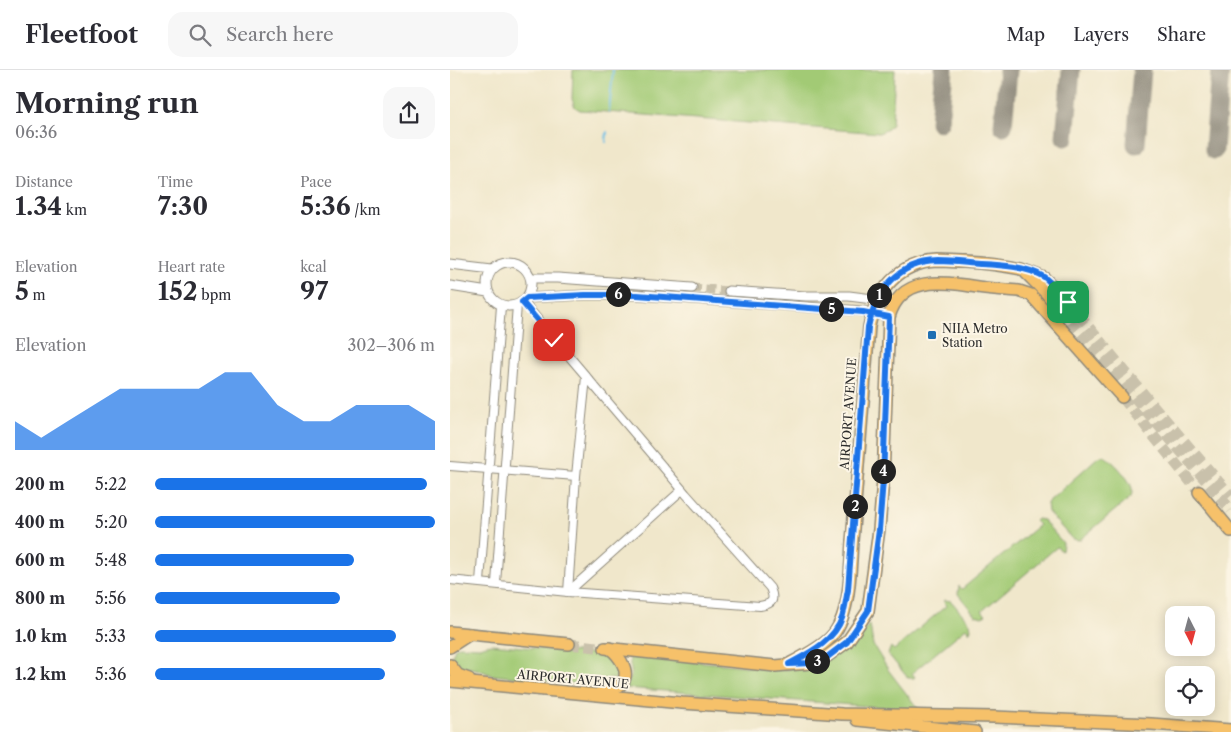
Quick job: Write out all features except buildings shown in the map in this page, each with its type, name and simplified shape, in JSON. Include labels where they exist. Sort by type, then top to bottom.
[{"type":"main road","name":"AIRPORT AVENUE","points":[[789,664],[812,651],[831,637],[842,619],[848,590],[868,327],[874,305],[887,284],[896,276],[917,265],[937,261],[1003,265],[1021,269],[1044,278],[1063,306]]},
{"type":"main road","points":[[889,317],[902,294],[911,288],[930,283],[1025,292],[1041,305],[1122,397]]},
{"type":"main road","name":"AIRPORT AVENUE","points":[[597,694],[619,686],[624,680],[624,664],[617,654],[607,648],[775,666],[811,663],[826,658],[847,642],[868,611],[879,530],[889,317]]},
{"type":"main road","points":[[1199,492],[1231,531]]},
{"type":"main road","points":[[450,632],[569,644]]},
{"type":"main road","points":[[450,647],[470,634]]},
{"type":"main road","points":[[450,666],[458,675],[485,685]]},
{"type":"main road","name":"AIRPORT AVENUE","points":[[450,681],[842,714],[994,717],[1231,730]]},
{"type":"main road","name":"AIRPORT AVENUE","points":[[842,714],[865,722],[975,732]]},
{"type":"street","points":[[450,264],[492,268],[504,262],[518,263],[524,267],[531,278],[532,285],[522,302],[496,584]]},
{"type":"street","points":[[492,268],[487,279],[488,292],[495,302],[501,306],[512,306],[522,302],[616,294],[863,312],[889,317]]},
{"type":"street","points":[[531,278],[558,278],[692,288]]},
{"type":"street","points":[[450,286],[488,292]]},
{"type":"street","points":[[737,303],[734,291],[806,296],[849,296],[896,302]]},
{"type":"street","points":[[450,580],[568,592],[760,606],[768,605],[772,601],[773,596],[770,588],[682,490],[522,302]]},
{"type":"street","points":[[480,582],[501,306]]},
{"type":"street","points":[[568,592],[576,476],[586,378]]},
{"type":"street","points":[[450,466],[576,476]]},
{"type":"street","points":[[568,592],[682,490]]},
{"type":"green space","points":[[573,70],[895,70],[892,124],[888,129],[879,133],[580,110],[575,107],[572,99]]},
{"type":"green space","points":[[1103,456],[1115,465],[1128,480],[1132,489],[1131,497],[1082,538],[1079,540],[1072,539],[1048,512],[1047,503],[1098,457]]},
{"type":"green space","points":[[1037,519],[1043,520],[1063,543],[1062,551],[1057,547],[982,611],[986,615],[982,617],[975,615],[958,594],[959,586],[962,589],[1039,525],[1035,521]]},
{"type":"green space","points":[[943,601],[951,601],[970,623],[971,629],[969,632],[966,628],[912,673],[914,678],[908,678],[888,654],[891,647],[894,650],[947,605]]},
{"type":"green space","points":[[870,624],[873,645],[889,671],[919,710],[625,688],[631,677],[630,655],[787,670],[858,636]]},
{"type":"green space","points":[[491,644],[598,654],[614,660],[618,676],[614,679],[598,679],[579,684],[492,675],[477,669],[456,665],[452,657],[455,648],[459,646],[479,647]]},
{"type":"waterway","points":[[609,112],[613,70]]},
{"type":"waterway","points":[[606,142],[607,132]]},
{"type":"taxiway","points":[[939,122],[944,70]]},
{"type":"taxiway","points":[[1003,126],[1008,70]]},
{"type":"taxiway","points":[[1065,137],[1071,70]]},
{"type":"taxiway","points":[[1136,144],[1142,70]]},
{"type":"taxiway","points":[[1214,150],[1220,70]]},
{"type":"tunnel","points":[[692,288],[729,291]]},
{"type":"tunnel","points":[[1068,302],[1231,496]]},
{"type":"tunnel","points":[[1059,309],[1231,510]]},
{"type":"tunnel","points":[[1122,397],[1199,492]]},
{"type":"tunnel","points":[[569,644],[605,648]]},
{"type":"place","name":"NIIA Metro Station","points":[[932,335]]},
{"type":"route","points":[[554,340],[522,302],[527,298],[616,294],[637,295],[863,312],[889,317],[883,480],[879,530],[868,611],[847,642],[826,658],[811,663],[789,664],[812,651],[831,637],[842,619],[848,590],[868,327],[871,314],[874,305],[887,284],[896,276],[917,265],[937,261],[1003,265],[1021,269],[1044,278],[1068,302]]}]
